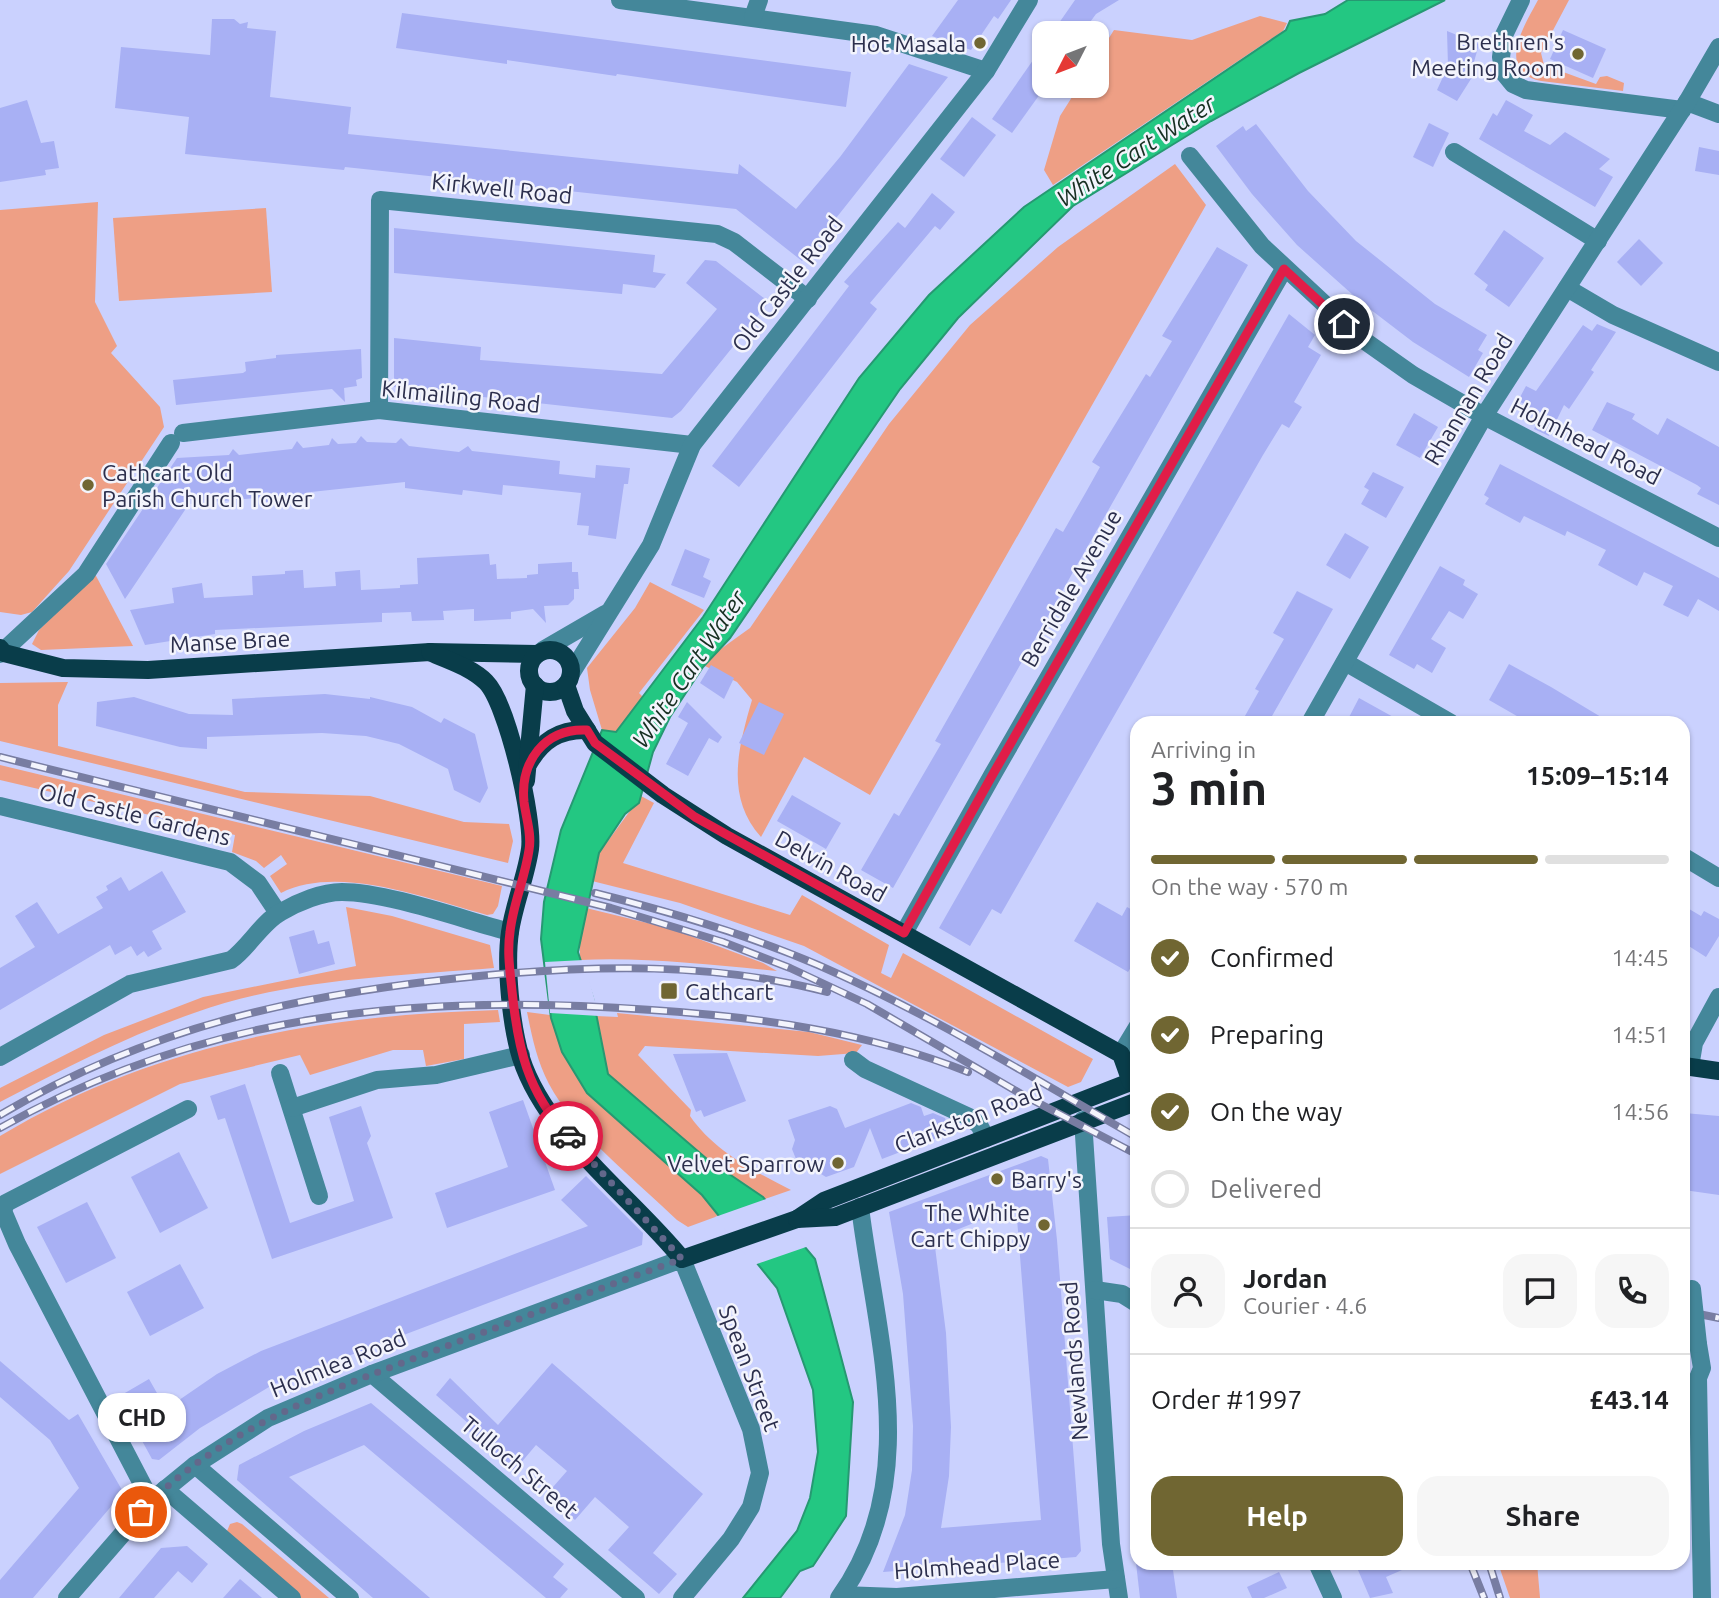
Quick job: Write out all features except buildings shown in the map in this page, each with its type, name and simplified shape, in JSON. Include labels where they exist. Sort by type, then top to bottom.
[{"type":"main road","name":"Manse Brae","points":[[465,651],[498,659],[533,682]]},
{"type":"main road","name":"Manse Brae","points":[[2,652],[63,668],[148,670],[430,652],[540,652]]},
{"type":"main road","points":[[430,652],[472,671],[492,691],[504,715],[524,798],[530,848],[510,932],[509,960],[521,1055],[530,1081],[556,1123],[682,1259],[797,1219]]},
{"type":"main road","points":[[524,798],[533,682],[529,666],[540,652],[564,654],[569,679],[554,692],[533,682]]},
{"type":"main road","name":"Delvin Road","points":[[569,679],[575,711],[591,736],[663,795],[727,836],[1121,1054]]},
{"type":"main road","points":[[527,766],[539,746],[547,739],[576,729],[591,736]]},
{"type":"main road","points":[[1121,1054],[1130,1073]]},
{"type":"main road","points":[[1690,1067],[1719,1071]]},
{"type":"main road","name":"Clarkston Road","points":[[797,1219],[824,1201],[1130,1083]]},
{"type":"main road","name":"Clarkston Road","points":[[1083,1120],[1130,1084]]},
{"type":"main road","name":"Clarkston Road","points":[[797,1219],[835,1217],[1130,1104]]},
{"type":"street","points":[[620,0],[756,9],[876,35],[986,71]]},
{"type":"street","name":"Old Castle Road","points":[[569,679],[607,612],[651,545],[692,446],[986,71],[1030,0]]},
{"type":"street","points":[[1521,0],[1504,35],[1501,57],[1504,73],[1513,84],[1546,93],[1685,106],[1719,114]]},
{"type":"street","name":"Rhannan Road","points":[[1314,716],[1484,416],[1685,106],[1719,47]]},
{"type":"street","points":[[1454,152],[1598,241]]},
{"type":"street","name":"Holmhead Road","points":[[1190,156],[1237,218],[1284,269],[1362,339],[1413,375],[1484,416],[1719,538]]},
{"type":"street","name":"Kirkwell Road","points":[[379,410],[380,200],[717,234],[734,242],[807,299]]},
{"type":"street","name":"Berridale Avenue","points":[[904,933],[999,761],[1284,269]]},
{"type":"street","points":[[1567,288],[1613,315],[1719,362]]},
{"type":"street","name":"Kilmailing Road","points":[[2,652],[86,574],[177,438],[379,410],[692,446]]},
{"type":"street","name":"Old Castle Road","points":[[540,652],[607,612]]},
{"type":"street","points":[[1345,662],[1439,716]]},
{"type":"street","name":"Old Castle Gardens","points":[[0,806],[230,862],[258,883],[278,913]]},
{"type":"street","points":[[1690,861],[1719,878]]},
{"type":"street","points":[[0,1057],[130,984],[231,960],[243,952],[278,913],[308,899],[341,892],[379,898],[510,932]]},
{"type":"street","points":[[1690,1057],[1694,1043],[1719,997]]},
{"type":"street","points":[[1121,1054],[1130,1039]]},
{"type":"street","points":[[292,1108],[377,1080],[436,1075],[521,1055]]},
{"type":"street","points":[[853,1060],[865,1069],[969,1117],[979,1125],[986,1138]]},
{"type":"street","points":[[281,1073],[319,1196]]},
{"type":"street","points":[[151,1501],[17,1244],[3,1211],[6,1203],[188,1109]]},
{"type":"street","name":"Newlands Road","points":[[1083,1120],[1119,1598]]},
{"type":"street","points":[[840,1596],[860,1562],[884,1500],[889,1398],[860,1207]]},
{"type":"street","name":"Holmlea Road","points":[[67,1598],[151,1501],[195,1465],[268,1418],[372,1374],[682,1259]]},
{"type":"street","name":"Spean Street","points":[[682,1259],[751,1429],[760,1473],[751,1507],[731,1539],[682,1598]]},
{"type":"street","points":[[1095,1290],[1122,1294],[1130,1299]]},
{"type":"street","points":[[1692,1290],[1698,1344],[1711,1368],[1698,1378],[1702,1598]]},
{"type":"street","name":"Tulloch Street","points":[[372,1374],[636,1598]]},
{"type":"street","points":[[195,1465],[350,1598]]},
{"type":"street","points":[[165,1489],[292,1598]]},
{"type":"street","points":[[1320,1570],[1333,1598]]},
{"type":"street","name":"Holmhead Place","points":[[840,1596],[897,1597],[1116,1579]]},
{"type":"shaded area","points":[[1538,0],[1569,0],[1541,53],[1544,65],[1596,84],[1600,77],[1607,76],[1624,83],[1623,91],[1541,81],[1527,76],[1519,67],[1517,45]]},
{"type":"shaded area","points":[[1260,16],[1287,23],[1283,31],[1053,185],[1044,170],[1060,116],[1071,98],[1110,98],[1110,36],[1114,30],[1192,40]]},
{"type":"shaded area","points":[[1175,164],[1206,205],[870,795],[804,757],[761,837],[742,805],[739,789],[739,754],[752,700],[737,682],[705,666],[718,651],[750,628],[889,424],[970,325],[1058,247]]},
{"type":"shaded area","points":[[98,202],[95,302],[117,346],[111,353],[160,407],[164,427],[69,571],[32,612],[21,615],[0,612],[0,210]]},
{"type":"shaded area","points":[[266,208],[272,292],[119,301],[113,218]]},
{"type":"shaded area","points":[[95,574],[133,646],[41,650],[32,644],[39,630]]},
{"type":"shaded area","points":[[650,582],[704,610],[639,693],[643,697],[615,733],[602,730],[590,690],[587,668],[635,608]]},
{"type":"shaded area","points":[[68,682],[58,705],[58,746],[245,792],[370,796],[464,822],[509,824],[513,841],[508,863],[0,741],[0,683]]},
{"type":"shaded area","points":[[0,765],[502,886],[498,906],[493,914],[487,915],[411,893],[356,883],[304,885],[281,893],[270,876],[287,864],[281,855],[264,868],[256,861],[232,852],[235,835],[0,780]]},
{"type":"shaded area","points":[[641,796],[654,803],[623,863],[790,915],[802,895],[889,945],[881,973],[891,978],[903,953],[1093,1059],[1081,1082],[1068,1087],[804,946],[680,903],[592,881],[599,853]]},
{"type":"shaded area","points":[[346,907],[392,916],[490,945],[494,968],[342,981],[230,1002],[169,1022],[120,1043],[0,1102],[0,1088],[104,1035],[203,997],[356,966]]},
{"type":"shaded area","points":[[586,908],[672,929],[763,963],[777,971],[654,961],[580,960],[580,931]]},
{"type":"shaded area","points":[[498,1010],[500,1022],[464,1024],[464,1059],[426,1066],[423,1050],[393,1050],[310,1075],[300,1055],[180,1084],[0,1174],[0,1136],[58,1104],[118,1078],[178,1057],[240,1040],[303,1028],[432,1013]]},
{"type":"shaded area","points":[[527,1012],[550,1015],[562,1052],[587,1093],[702,1195],[718,1216],[688,1227],[677,1220],[590,1138],[560,1102],[549,1084],[538,1058]]},
{"type":"shaded area","points":[[617,1013],[809,1032],[862,1045],[856,1053],[818,1056],[645,1046],[638,1055],[691,1110],[690,1116],[711,1140],[749,1167],[791,1190],[765,1199],[707,1159],[608,1074],[596,1016],[618,1017]]},
{"type":"shaded area","points":[[237,1522],[329,1598],[301,1598],[230,1537],[227,1531],[230,1524]]},
{"type":"shaded area","points":[[1500,1570],[1538,1570],[1540,1598],[1510,1598]]},
{"type":"water","name":"White Cart Water","points":[[1348,0],[1445,0],[1299,73],[1211,121],[1073,206],[958,318],[900,389],[730,638],[703,667],[670,717],[653,752],[639,803],[625,814],[599,853],[578,952],[593,998],[608,1074],[707,1159],[763,1197],[815,1259],[853,1402],[846,1516],[813,1566],[800,1571],[780,1598],[743,1598],[797,1531],[810,1498],[818,1452],[813,1390],[777,1288],[702,1195],[587,1093],[562,1052],[551,1018],[541,939],[544,902],[561,830],[602,730],[616,732],[703,617],[859,378],[929,295],[1024,207],[1286,30],[1290,21],[1325,14]]},
{"type":"pier","points":[[584,960],[599,1016],[550,1013],[545,962]]},
{"type":"pier","points":[[769,1198],[809,1246],[754,1265],[715,1217]]},
{"type":"railway","points":[[0,757],[611,908],[723,942],[790,968],[867,1004],[1023,1095],[1130,1151]]},
{"type":"railway","points":[[595,893],[708,924],[818,965],[940,1025],[1130,1133]]},
{"type":"railway","points":[[0,1115],[57,1084],[173,1036],[232,1018],[353,992],[479,976],[610,968],[741,975],[827,992]]},
{"type":"railway","points":[[0,1128],[78,1089],[157,1058],[236,1035],[317,1019],[398,1009],[565,1005],[732,1017],[812,1029],[891,1046],[968,1072]]},
{"type":"railway","points":[[1690,1312],[1719,1318]]},
{"type":"railway","points":[[1473,1570],[1484,1598]]},
{"type":"railway","points":[[1491,1570],[1500,1598]]},
{"type":"way so far","points":[[141,1512],[195,1465],[268,1418],[372,1374],[682,1259],[660,1232],[568,1136]]},
{"type":"place","name":"Hot Masala","points":[[980,43]]},
{"type":"place","name":"Brethren's Meeting Room","points":[[1578,54]]},
{"type":"place","name":"Cathcart Old Parish Church Tower","points":[[88,485]]},
{"type":"place","name":"Cathcart","points":[[669,991]]},
{"type":"place","name":"Velvet Sparrow","points":[[838,1163]]},
{"type":"place","name":"Barry's","points":[[997,1179]]},
{"type":"place","name":"The White Cart Chippy","points":[[1044,1225]]},
{"type":"place","name":"CHD","points":[[141,1512]]},
{"type":"route","points":[[568,1136],[556,1123],[530,1081],[521,1055],[509,960],[510,932],[530,848],[524,798],[527,766],[539,746],[547,739],[565,732],[587,730],[595,743],[695,817],[904,933],[1284,269],[1344,324]]}]
